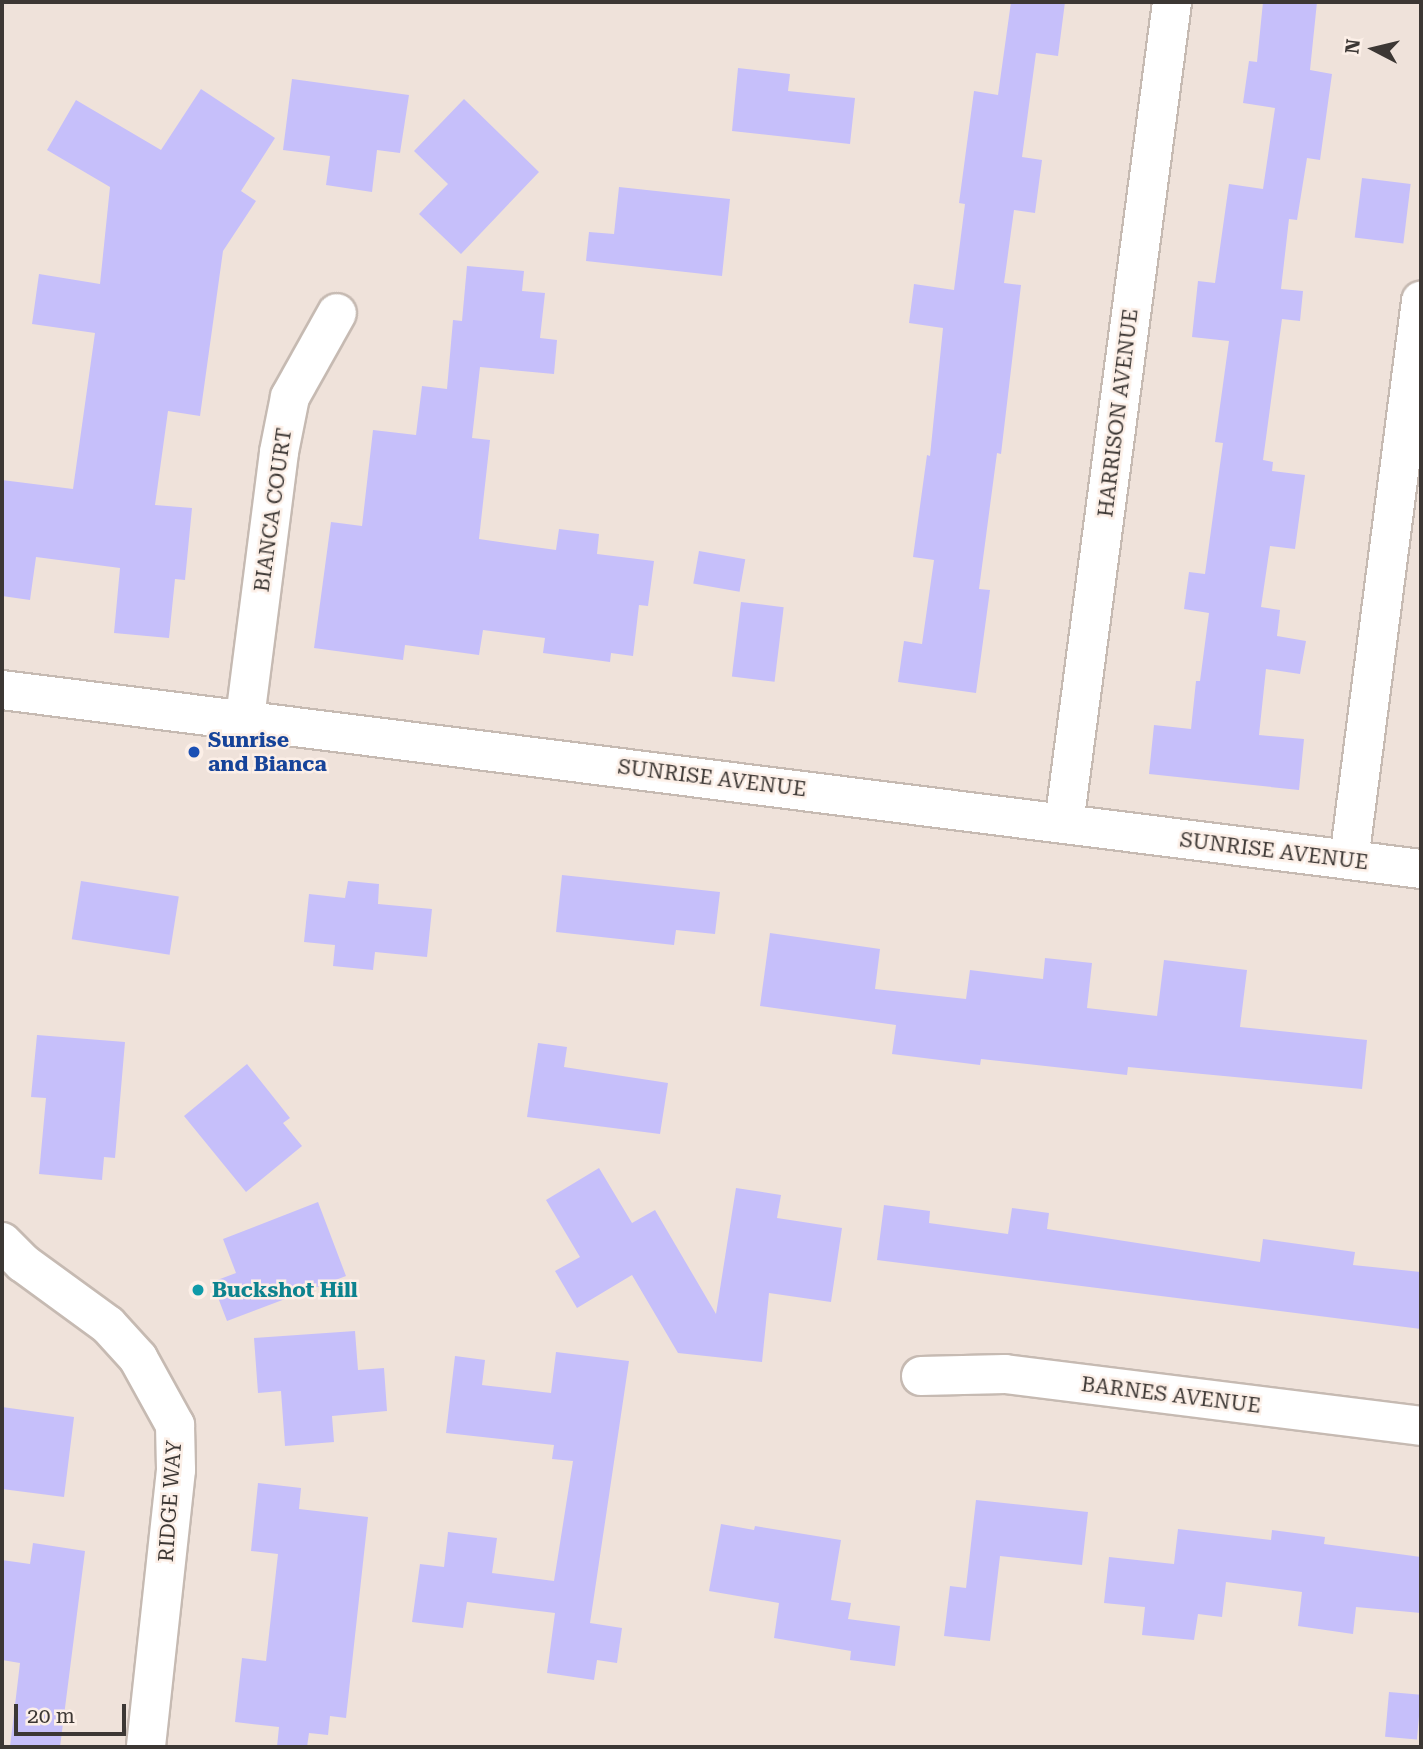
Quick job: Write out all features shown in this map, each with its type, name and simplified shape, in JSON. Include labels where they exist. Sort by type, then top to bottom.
[{"type":"street","name":"HARRISON AVENUE","points":[[1064,824],[1172,2]]},
{"type":"street","points":[[1349,860],[1421,301]]},
{"type":"street","name":"BIANCA COURT","points":[[245,718],[279,452],[290,397],[337,313]]},
{"type":"street","name":"SUNRISE AVENUE","points":[[2,690],[245,718],[1421,869]]},
{"type":"street","name":"RIDGE WAY","points":[[2,1242],[23,1263],[107,1325],[138,1358],[175,1425],[176,1470],[146,1747]]},
{"type":"street","name":"BARNES AVENUE","points":[[921,1376],[1006,1374],[1421,1426]]},
{"type":"building","points":[[1011,2],[1065,2],[1058,56],[1036,53],[1022,157],[1042,160],[1035,213],[1014,210],[1004,283],[1021,285],[1001,454],[997,453],[979,589],[990,590],[976,693],[898,682],[904,641],[922,644],[934,560],[913,557],[927,455],[930,456],[943,328],[909,323],[914,284],[954,290],[965,204],[959,203],[974,91],[998,95]]},
{"type":"building","points":[[1263,2],[1317,2],[1310,70],[1332,74],[1320,160],[1307,158],[1297,220],[1289,219],[1281,289],[1303,291],[1300,321],[1282,319],[1263,460],[1273,462],[1272,471],[1305,475],[1295,549],[1270,546],[1261,607],[1280,610],[1277,636],[1306,641],[1300,674],[1266,669],[1259,735],[1304,739],[1299,790],[1149,774],[1154,725],[1191,729],[1196,681],[1200,681],[1209,613],[1184,609],[1189,572],[1205,574],[1223,443],[1215,442],[1229,341],[1192,337],[1198,281],[1215,283],[1229,184],[1263,189],[1275,108],[1243,103],[1249,61],[1257,62]]},
{"type":"building","points":[[738,68],[790,74],[788,91],[855,98],[850,144],[732,131]]},
{"type":"building","points":[[292,79],[409,95],[400,153],[377,150],[372,192],[326,185],[330,156],[283,150]]},
{"type":"building","points":[[201,89],[275,138],[241,191],[256,201],[223,251],[200,416],[168,411],[155,505],[192,508],[185,580],[175,579],[169,638],[114,633],[120,568],[36,557],[30,600],[2,596],[2,480],[73,489],[95,333],[32,324],[39,274],[100,284],[110,187],[47,150],[76,100],[161,150]]},
{"type":"building","points":[[464,99],[539,172],[461,254],[419,214],[448,184],[414,151]]},
{"type":"building","points":[[1362,178],[1411,184],[1403,244],[1355,238]]},
{"type":"building","points":[[619,187],[730,199],[722,276],[586,261],[589,232],[614,234]]},
{"type":"building","points":[[467,266],[524,271],[522,291],[545,293],[540,338],[557,340],[554,374],[480,367],[472,438],[490,440],[479,539],[556,550],[559,529],[599,534],[597,554],[654,561],[648,606],[639,605],[633,656],[611,653],[610,662],[543,653],[545,638],[483,630],[479,655],[405,645],[403,660],[314,648],[331,522],[362,526],[373,430],[416,435],[422,386],[447,389],[453,320],[462,321]]},
{"type":"building","points":[[699,551],[745,559],[740,592],[693,583]]},
{"type":"building","points":[[741,602],[784,607],[775,682],[732,676]]},
{"type":"building","points":[[562,875],[720,892],[715,934],[676,930],[674,945],[556,932]]},
{"type":"building","points":[[81,881],[179,896],[170,955],[72,939]]},
{"type":"building","points":[[348,881],[379,884],[378,904],[432,909],[427,957],[375,952],[373,970],[333,966],[335,945],[304,942],[309,894],[345,898]]},
{"type":"building","points":[[770,933],[880,949],[875,989],[966,999],[970,970],[1043,979],[1045,958],[1092,963],[1087,1008],[1157,1016],[1164,960],[1247,970],[1240,1027],[1367,1040],[1362,1089],[1128,1067],[1127,1075],[981,1059],[980,1065],[892,1054],[896,1025],[760,1006]]},
{"type":"building","points":[[37,1035],[125,1042],[115,1158],[104,1157],[102,1180],[39,1174],[46,1098],[31,1097]]},
{"type":"building","points":[[538,1043],[567,1047],[564,1067],[668,1083],[660,1134],[527,1117]]},
{"type":"building","points":[[247,1064],[290,1118],[283,1123],[302,1146],[246,1192],[184,1116]]},
{"type":"building","points":[[599,1168],[632,1223],[655,1210],[716,1314],[736,1188],[781,1195],[777,1218],[842,1228],[831,1302],[769,1293],[762,1362],[678,1353],[632,1275],[577,1308],[555,1271],[580,1257],[546,1200]]},
{"type":"building","points":[[318,1202],[346,1276],[227,1321],[212,1282],[236,1273],[223,1239]]},
{"type":"building","points":[[884,1205],[930,1211],[929,1223],[1008,1234],[1012,1208],[1049,1213],[1047,1229],[1260,1262],[1263,1239],[1355,1252],[1353,1265],[1421,1272],[1421,1329],[877,1260]]},
{"type":"building","points":[[355,1331],[358,1370],[384,1368],[387,1411],[332,1416],[334,1442],[285,1446],[281,1391],[258,1393],[254,1338]]},
{"type":"building","points":[[556,1352],[629,1361],[590,1623],[622,1628],[617,1663],[597,1660],[594,1680],[547,1673],[555,1613],[467,1602],[463,1628],[412,1622],[420,1564],[444,1567],[448,1532],[497,1538],[492,1573],[554,1581],[573,1461],[552,1459],[554,1445],[446,1433],[455,1356],[485,1360],[482,1385],[551,1393]]},
{"type":"building","points":[[2,1407],[74,1417],[64,1497],[2,1489]]},
{"type":"building","points":[[258,1483],[301,1488],[299,1509],[368,1517],[346,1718],[330,1716],[328,1735],[309,1733],[307,1747],[277,1747],[279,1727],[235,1722],[242,1658],[266,1661],[278,1554],[251,1551]]},
{"type":"building","points":[[976,1500],[1088,1512],[1082,1565],[1000,1556],[990,1641],[944,1636],[950,1586],[966,1588]]},
{"type":"building","points":[[721,1524],[754,1530],[755,1526],[841,1540],[831,1600],[851,1603],[848,1619],[900,1626],[895,1666],[850,1660],[851,1651],[774,1638],[779,1603],[709,1591]]},
{"type":"building","points":[[1178,1529],[1271,1540],[1272,1530],[1325,1537],[1324,1544],[1421,1557],[1421,1613],[1356,1607],[1353,1634],[1298,1626],[1302,1592],[1226,1582],[1222,1617],[1198,1614],[1194,1640],[1142,1635],[1145,1607],[1104,1603],[1109,1557],[1174,1564]]},
{"type":"building","points":[[33,1543],[85,1551],[60,1747],[10,1747],[20,1663],[2,1660],[2,1560],[30,1564]]},
{"type":"building","points":[[1389,1692],[1421,1695],[1417,1740],[1385,1737]]},
{"type":"place","name":"Sunrise and Bianca","points":[[194,752]]},
{"type":"place","name":"Buckshot Hill","points":[[198,1290]]}]
